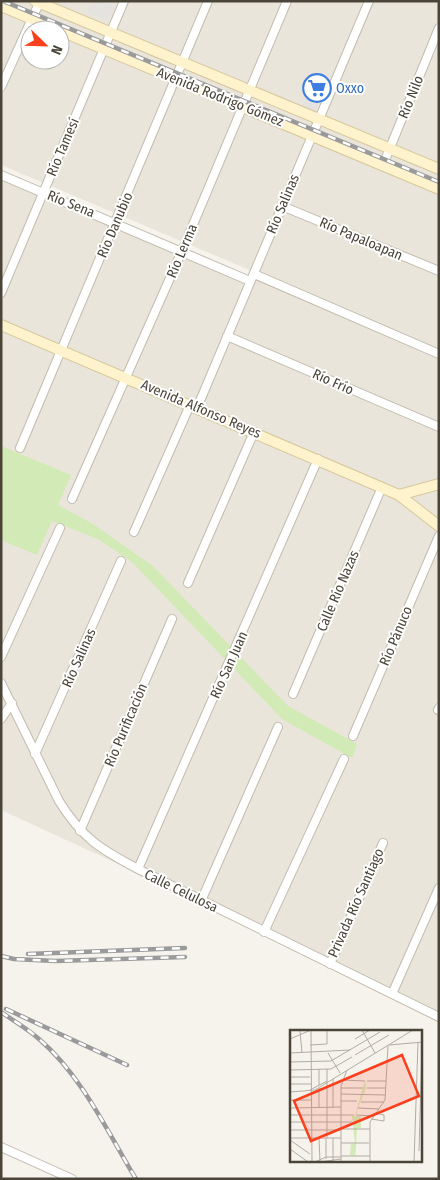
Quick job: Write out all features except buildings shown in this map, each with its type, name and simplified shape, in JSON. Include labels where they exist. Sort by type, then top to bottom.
[{"type":"main road","name":"Avenida Rodrigo Gómez","points":[[38,2],[439,169]]},
{"type":"main road","name":"Avenida Rodrigo Gómez","points":[[1,6],[439,189]]},
{"type":"main road","name":"Avenida Alfonso Reyes","points":[[1,325],[382,487],[399,495],[439,526]]},
{"type":"main road","points":[[399,495],[439,484]]},
{"type":"street","name":"Río Tamesí","points":[[1,293],[124,1]]},
{"type":"street","name":"Río Danubio","points":[[20,448],[208,1]]},
{"type":"street","name":"Río Lerma","points":[[72,499],[182,251],[287,1]]},
{"type":"street","name":"Río Salinas","points":[[134,532],[228,336],[369,1]]},
{"type":"street","points":[[2,85],[38,2]]},
{"type":"street","name":"Río Nilo","points":[[383,165],[439,28]]},
{"type":"street","name":"Río Sena","points":[[1,174],[182,251],[439,354]]},
{"type":"street","name":"Río Papaloapan","points":[[282,206],[439,272]]},
{"type":"street","name":"Río Frío","points":[[228,336],[439,427]]},
{"type":"street","points":[[188,583],[254,432]]},
{"type":"street","name":"Río San Juan","points":[[138,870],[318,459]]},
{"type":"street","name":"Calle Río Nazas","points":[[293,694],[382,487]]},
{"type":"street","points":[[1,658],[60,528]]},
{"type":"street","name":"Río Pánuco","points":[[353,736],[439,536]]},
{"type":"street","name":"Río Salinas","points":[[35,754],[121,561]]},
{"type":"street","name":"Río Purificación","points":[[80,831],[172,619]]},
{"type":"street","name":"Calle Celulosa","points":[[1,683],[59,801],[80,831],[103,851],[138,870],[439,1017]]},
{"type":"street","points":[[1,719],[12,703]]},
{"type":"street","points":[[201,901],[278,727]]},
{"type":"street","points":[[264,932],[344,758]]},
{"type":"street","name":"Privada Río Santiago","points":[[330,964],[383,843]]},
{"type":"street","points":[[392,994],[439,888]]},
{"type":"street","points":[[1,1146],[72,1179]]},
{"type":"shaded area","points":[[1,1],[439,1],[439,350],[1,165]]},
{"type":"shaded area","points":[[92,1],[103,1],[115,6],[108,21],[87,13]]},
{"type":"shaded area","points":[[306,96],[319,102],[315,112],[302,106]]},
{"type":"shaded area","points":[[1,170],[439,357],[439,1012],[1,810]]},
{"type":"green space","points":[[1,446],[71,475],[58,505],[93,524],[153,566],[288,706],[357,744],[352,758],[282,719],[132,562],[98,539],[52,521],[37,555],[1,540]]},
{"type":"railway","points":[[3,1],[439,182]]},
{"type":"railway","points":[[28,954],[185,948]]},
{"type":"railway","points":[[1,956],[14,959],[55,961],[185,957]]},
{"type":"railway","points":[[6,1009],[127,1065]]},
{"type":"railway","points":[[1,1012],[35,1035],[68,1070],[93,1105],[136,1179]]},
{"type":"place","name":"Oxxo","points":[[317,88]]}]
